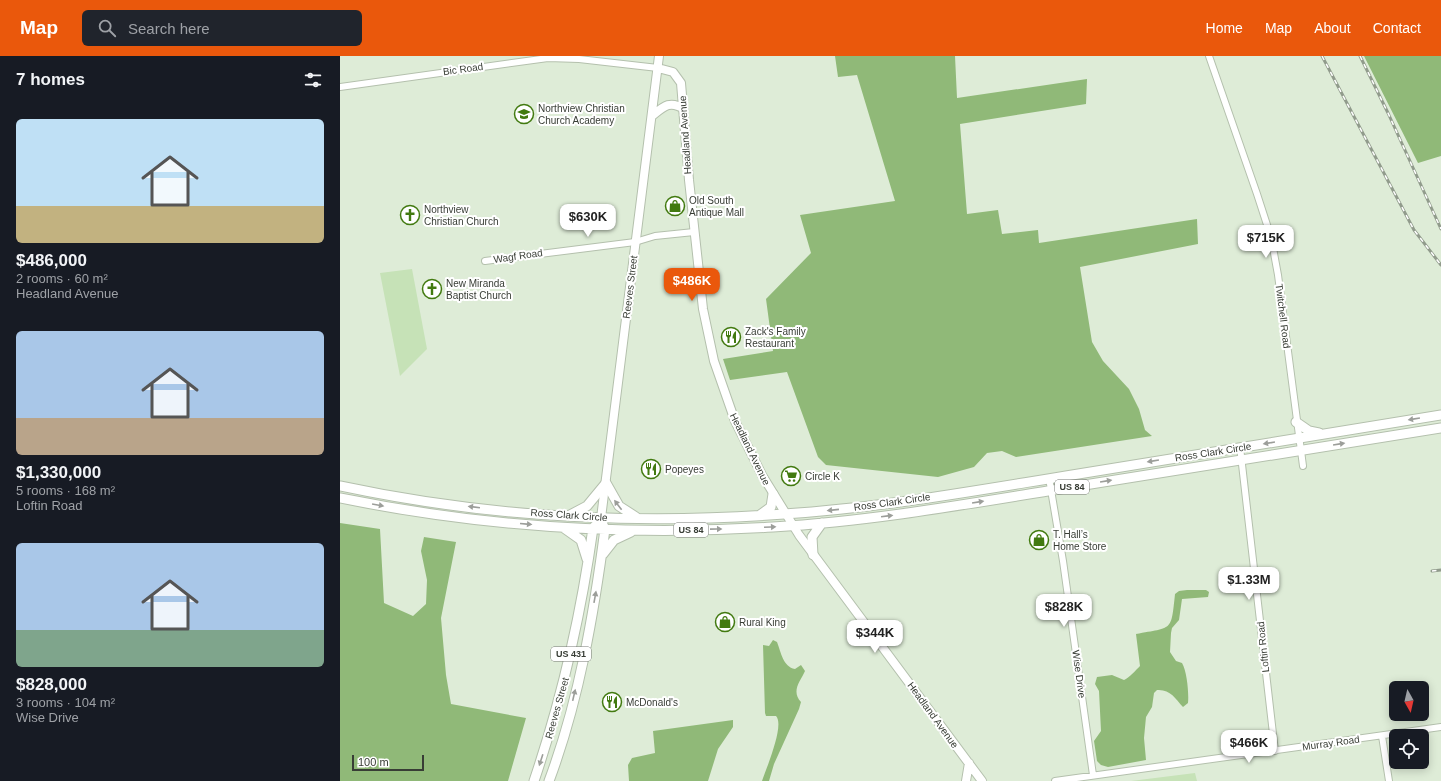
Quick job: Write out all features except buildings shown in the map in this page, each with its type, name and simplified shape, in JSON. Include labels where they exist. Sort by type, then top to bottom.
[{"type":"highway","name":"Ross Clark Circle","points":[[340,486],[457,505],[568,516],[639,518],[758,516],[895,502],[1441,415]]},
{"type":"highway","points":[[1296,422],[1309,430],[1323,434]]},
{"type":"highway","name":"Ross Clark Circle","points":[[340,498],[456,517],[563,527],[635,530],[793,526],[914,512],[1441,428]]},
{"type":"highway","points":[[568,516],[587,506],[606,483],[618,506],[626,512],[639,518]]},
{"type":"highway","points":[[758,516],[771,507],[773,494]]},
{"type":"highway","points":[[593,528],[601,518]]},
{"type":"highway","name":"Reeves Street","points":[[549,781],[567,724],[580,672],[605,529],[601,518]]},
{"type":"highway","points":[[813,555],[812,537],[822,523]]},
{"type":"highway","name":"US 431","points":[[563,527],[581,540],[585,548],[588,565]]},
{"type":"highway","name":"Reeves Street","points":[[534,781],[564,684],[588,565],[593,528]]},
{"type":"highway","points":[[601,557],[614,540],[635,530]]},
{"type":"main road","name":"Reeves Street","points":[[601,518],[659,56]]},
{"type":"main road","name":"Headland Avenue","points":[[658,68],[669,69],[680,80],[684,109],[694,232],[704,315],[719,378],[741,435],[773,494],[813,555],[982,781]]},
{"type":"main road","points":[[652,116],[667,104],[674,104],[684,109]]},
{"type":"main road","points":[[966,781],[969,763]]},
{"type":"street","name":"Twitchell Road","points":[[1209,56],[1271,237],[1278,275],[1298,438],[1303,466]]},
{"type":"street","name":"Bic Road","points":[[340,87],[548,58],[579,59],[658,68]]},
{"type":"street","name":"Wagf Road","points":[[485,261],[635,242],[655,236],[694,232]]},
{"type":"street","name":"Loftin Road","points":[[1240,448],[1275,752]]},
{"type":"street","name":"Wise Drive","points":[[1049,478],[1063,562],[1093,776]]},
{"type":"street","name":"Murray Road","points":[[1055,781],[1275,752],[1441,727]]},
{"type":"street","points":[[1382,736],[1389,781]]},
{"type":"green space","points":[[835,56],[955,56],[957,98],[1087,79],[1086,104],[960,124],[967,214],[998,210],[1002,234],[1038,230],[1039,243],[1197,219],[1198,244],[1080,267],[1092,342],[1103,361],[1129,389],[1139,409],[1145,430],[1152,436],[1016,457],[1002,451],[987,453],[974,467],[938,477],[826,465],[818,457],[787,372],[730,380],[723,359],[773,351],[766,299],[811,253],[800,215],[895,201],[857,75],[838,77]]},
{"type":"green space","points":[[1364,56],[1441,56],[1441,156],[1418,163]]},
{"type":"green space","points":[[412,269],[427,349],[400,376],[380,273]]},
{"type":"green space","points":[[340,523],[380,529],[384,603],[413,616],[426,604],[427,580],[421,551],[424,537],[456,542],[441,618],[446,675],[451,704],[526,718],[508,781],[340,781]]},
{"type":"green space","points":[[1206,590],[1209,592],[1208,597],[1182,599],[1179,620],[1172,628],[1171,633],[1170,652],[1176,661],[1182,663],[1184,667],[1187,683],[1188,703],[1183,707],[1175,697],[1169,693],[1162,690],[1157,690],[1154,693],[1152,707],[1146,717],[1144,738],[1146,760],[1108,767],[1101,765],[1097,761],[1094,741],[1101,731],[1099,691],[1095,684],[1097,677],[1112,675],[1124,680],[1128,678],[1140,666],[1136,634],[1157,630],[1168,626],[1171,622],[1175,594],[1179,591]]},
{"type":"green space","points":[[773,640],[777,642],[785,662],[791,668],[795,669],[801,665],[805,671],[797,686],[798,698],[801,702],[799,709],[774,764],[769,781],[762,781],[774,747],[778,728],[776,716],[766,716],[765,713],[763,645],[769,646]]},
{"type":"green space","points":[[733,720],[733,727],[718,749],[708,781],[629,781],[628,765],[632,758],[655,753],[653,731]]},
{"type":"green space","points":[[1195,773],[1197,781],[1131,781]]},
{"type":"railway","points":[[1322,56],[1414,230],[1441,265]]},
{"type":"railway","points":[[1360,56],[1441,229]]},
{"type":"railway","points":[[1432,571],[1441,570]]},
{"type":"place","name":"Northview Christian Church Academy","points":[[524,114]]},
{"type":"place","name":"Old South Antique Mall","points":[[675,206]]},
{"type":"place","name":"Northview Christian Church","points":[[410,215]]},
{"type":"place","name":"New Miranda Baptist Church","points":[[432,289]]},
{"type":"place","name":"Zack's Family Restaurant","points":[[731,337]]},
{"type":"place","name":"Popeyes","points":[[651,469]]},
{"type":"place","name":"Circle K","points":[[791,476]]},
{"type":"place","name":"T. Hall’s Home Store","points":[[1039,540]]},
{"type":"place","name":"Rural King","points":[[725,622]]},
{"type":"place","name":"McDonald's","points":[[612,702]]}]
